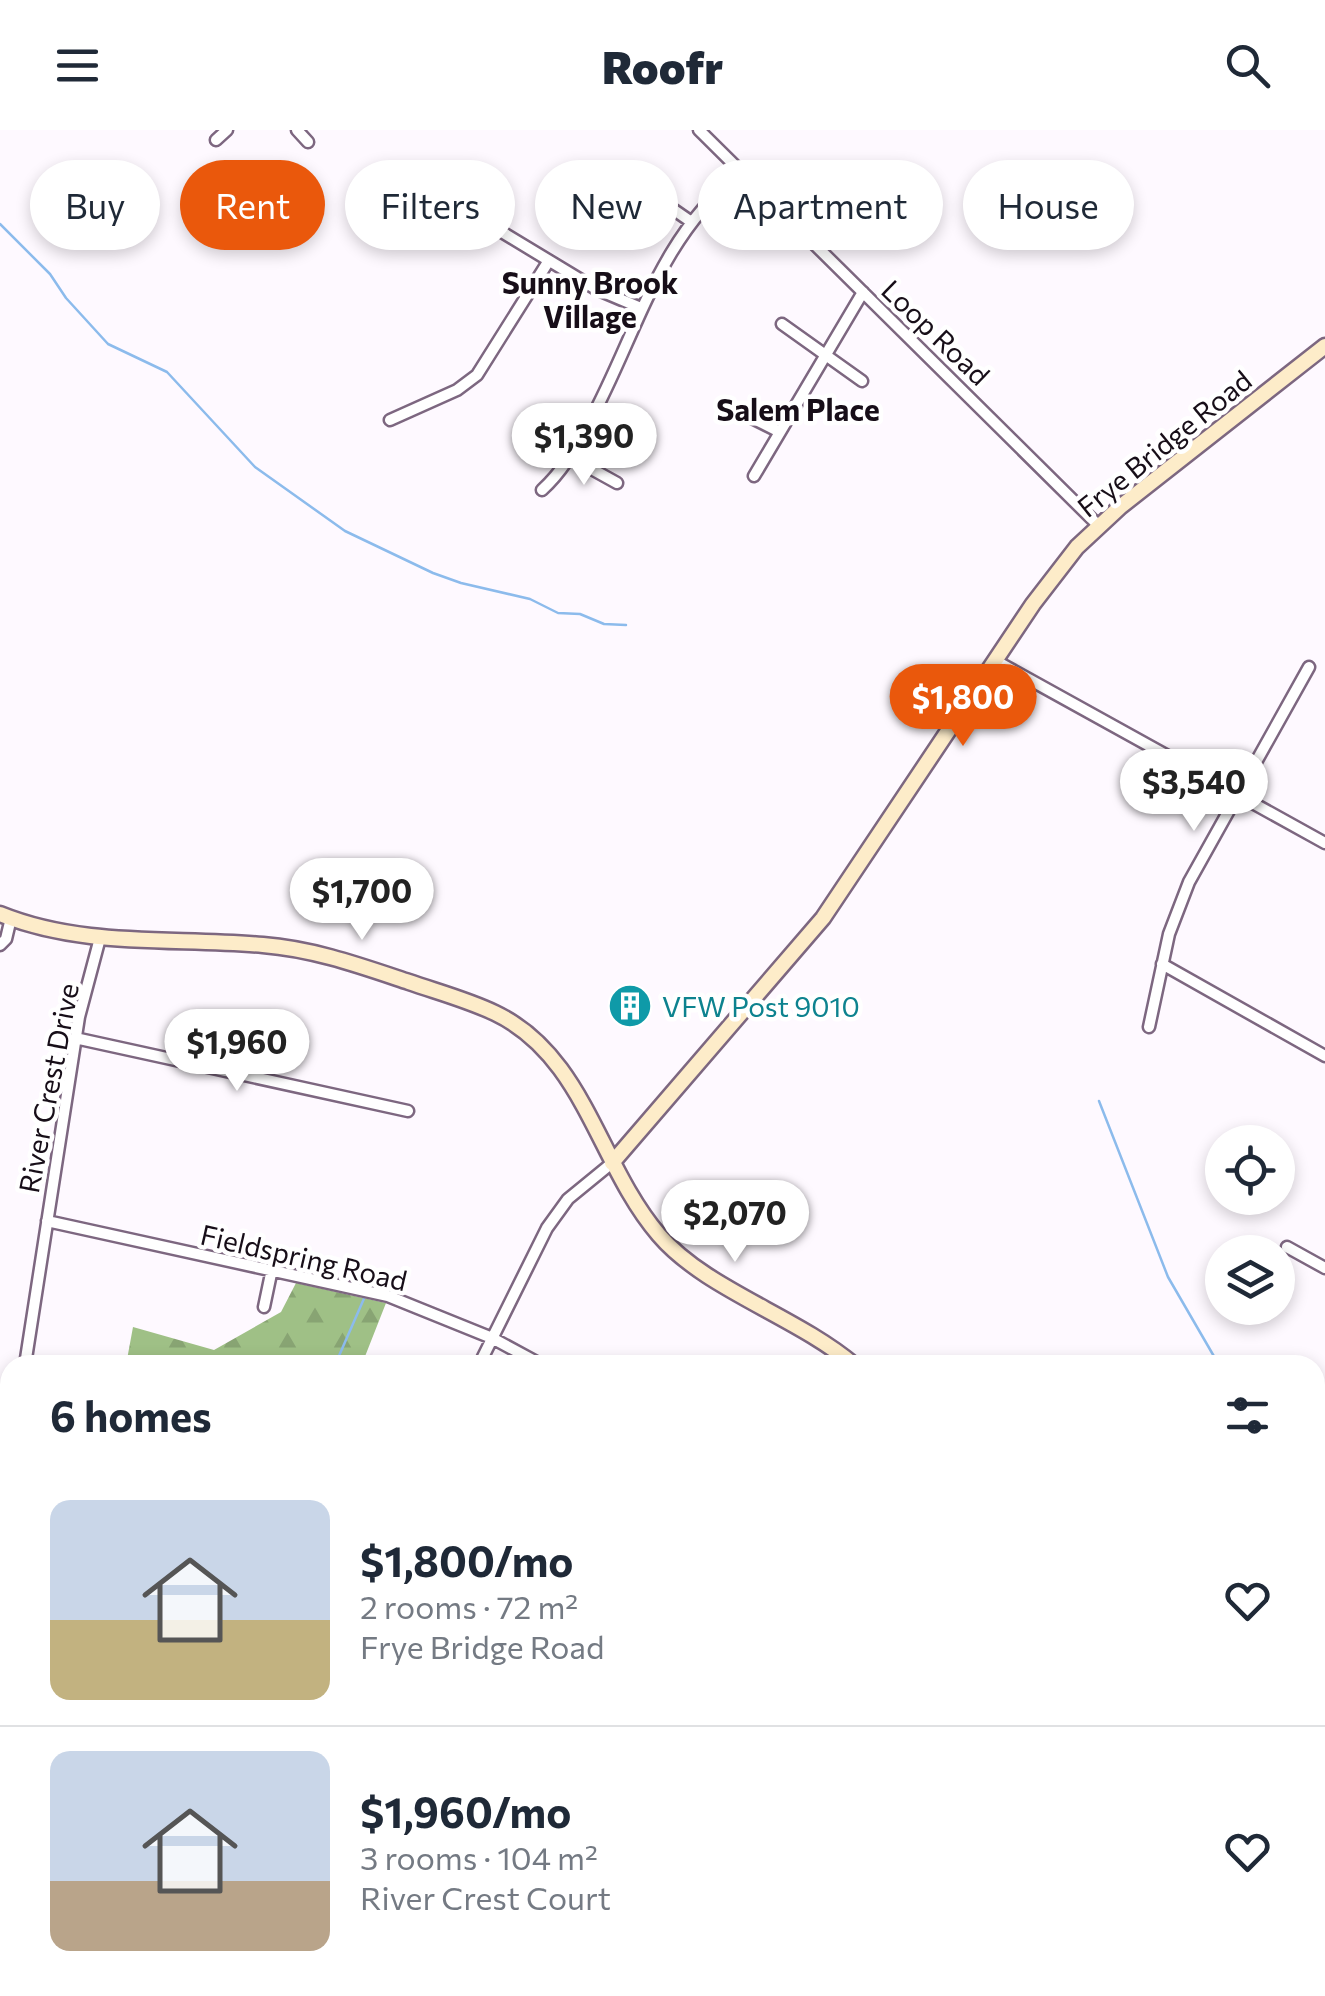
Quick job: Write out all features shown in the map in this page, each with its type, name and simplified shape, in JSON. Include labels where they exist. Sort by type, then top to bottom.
[{"type":"street","points":[[216,140],[226,130]]},
{"type":"street","points":[[297,130],[308,142]]},
{"type":"street","name":"Loop Road","points":[[698,130],[727,160]]},
{"type":"street","points":[[542,490],[562,472],[612,376],[641,308],[698,211]]},
{"type":"street","points":[[678,212],[690,220]]},
{"type":"street","points":[[515,241],[596,289],[641,308]]},
{"type":"street","name":"Loop Road","points":[[819,250],[1098,525]]},
{"type":"street","points":[[390,420],[457,390],[477,375],[548,262]]},
{"type":"street","points":[[754,476],[863,292]]},
{"type":"street","points":[[782,324],[862,381]]},
{"type":"street","name":"Frye Bridge Road","points":[[612,1162],[822,918],[1057,571],[1098,525],[1325,346]]},
{"type":"street","points":[[734,409],[778,431]]},
{"type":"street","points":[[570,457],[617,483]]},
{"type":"street","points":[[996,660],[1325,843]]},
{"type":"street","points":[[1149,1027],[1168,934],[1189,882],[1309,667]]},
{"type":"street","points":[[0,945],[6,939],[6,916],[56,932],[100,938],[258,944],[307,951],[384,973],[494,1013],[537,1041],[562,1068],[643,1215],[680,1256],[812,1332],[841,1355]]},
{"type":"street","name":"River Crest Drive","points":[[27,1355],[75,1038],[100,938]]},
{"type":"street","points":[[1162,964],[1325,1056]]},
{"type":"street","points":[[75,1038],[408,1111]]},
{"type":"street","points":[[484,1355],[547,1228],[568,1198],[612,1162]]},
{"type":"street","name":"Fieldspring Road","points":[[47,1221],[388,1296],[492,1338],[523,1355]]},
{"type":"street","points":[[1295,1251],[1325,1268]]},
{"type":"street","points":[[264,1307],[272,1269]]},
{"type":"green space","points":[[296,1283],[386,1303],[366,1355],[128,1355],[133,1327],[214,1350],[281,1312]]},
{"type":"waterway","points":[[0,224],[50,274],[108,344],[167,372],[255,467],[345,531],[461,583],[530,599],[558,613],[626,625]]},
{"type":"waterway","points":[[1099,1101],[1168,1277],[1213,1355]]},
{"type":"waterway","points":[[339,1355],[366,1294]]},
{"type":"waterway","points":[[0,1803],[0,1823]]},
{"type":"place","name":"VFW Post 9010","points":[[630,1006]]},
{"type":"district","name":"Sunny Brook Village","points":[[590,298]]},
{"type":"district","name":"Salem Place","points":[[798,408]]}]
